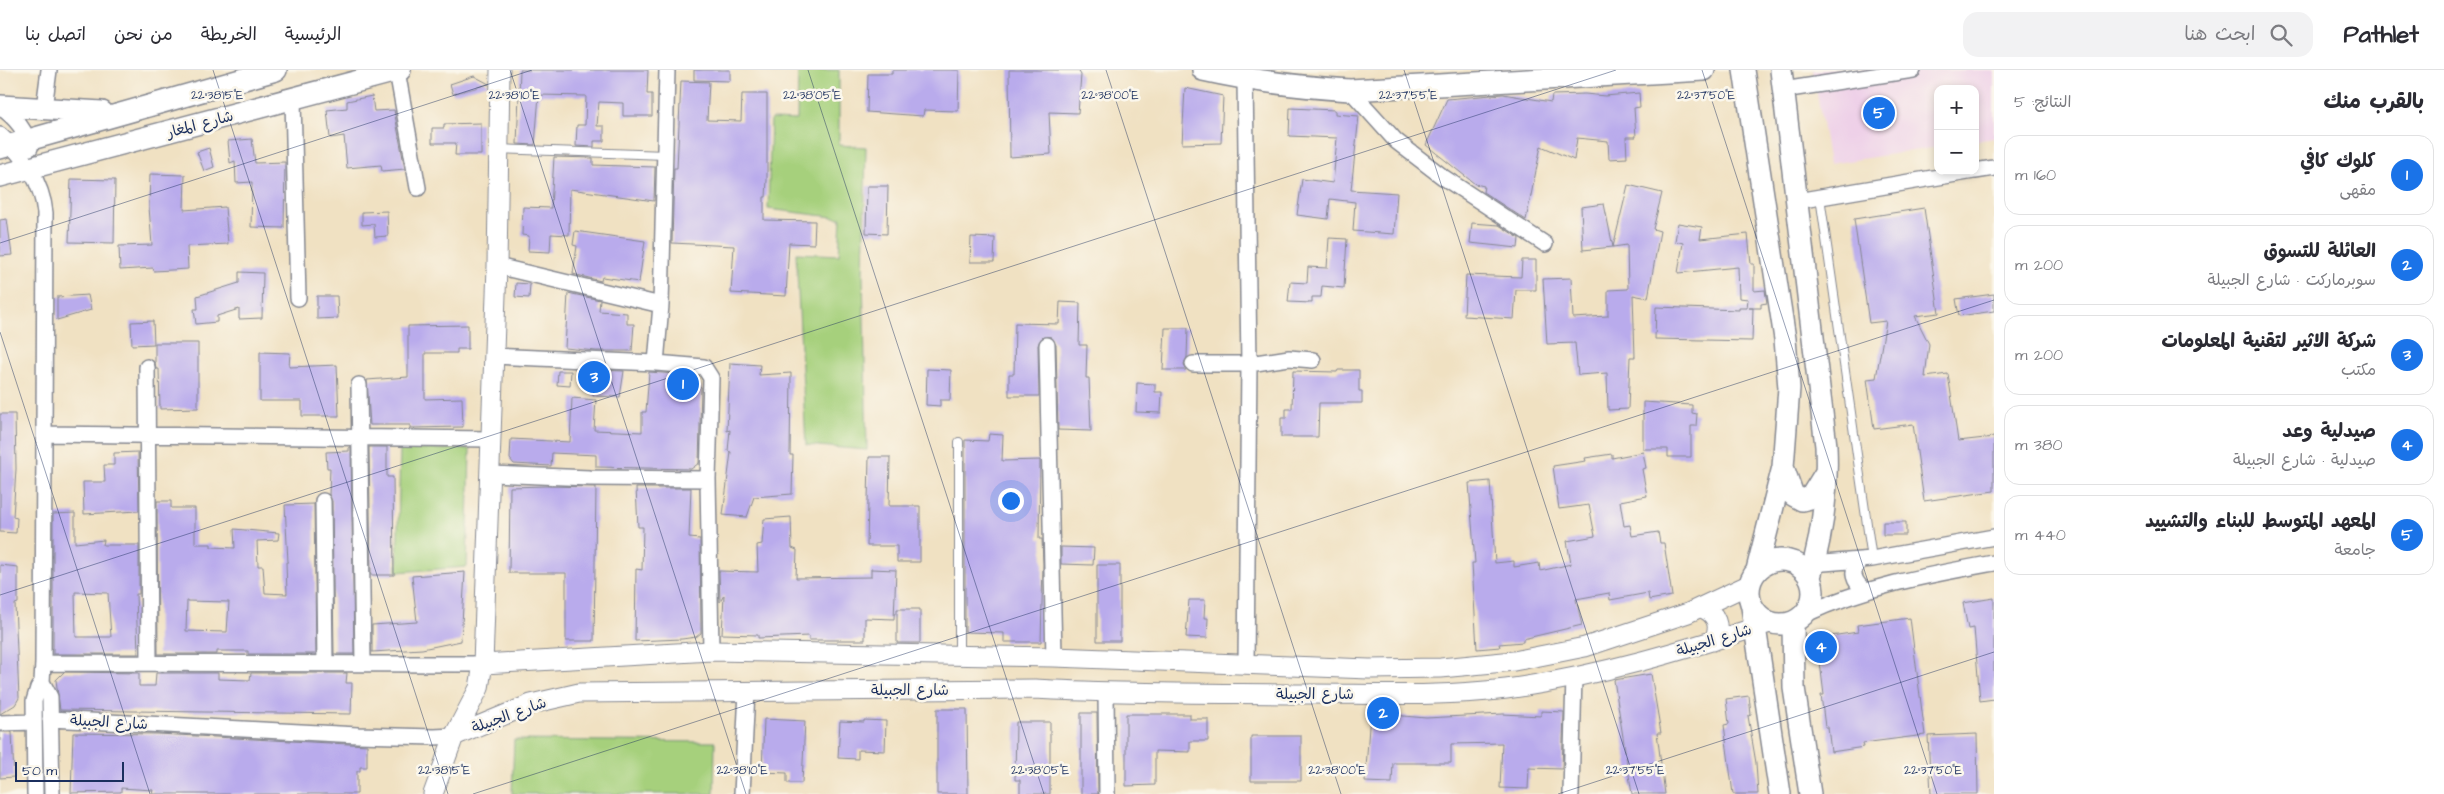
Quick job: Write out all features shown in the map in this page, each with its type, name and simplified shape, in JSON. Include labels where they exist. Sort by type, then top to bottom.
[{"type":"main road","points":[[10,142],[276,70]]},
{"type":"main road","name":"شارع المغار","points":[[0,176],[293,100],[399,70]]},
{"type":"main road","points":[[1203,70],[1245,80],[1296,87],[1350,90],[1417,79],[1704,70]]},
{"type":"main road","points":[[1744,70],[1787,364],[1788,413],[1783,467],[1754,577],[1750,600],[1759,619],[1763,679],[1780,794]]},
{"type":"main road","points":[[1782,80],[1825,438],[1827,470],[1823,522],[1808,569],[1814,592],[1813,600],[1799,618],[1793,676],[1810,794]]},
{"type":"main road","points":[[0,107],[118,113]]},
{"type":"main road","points":[[1783,467],[1793,496],[1802,500],[1810,498],[1827,470]]},
{"type":"main road","points":[[1754,577],[1763,565],[1778,560],[1786,560],[1808,569]]},
{"type":"main road","points":[[1759,619],[1777,625],[1799,618]]},
{"type":"main road","points":[[1763,679],[1766,670],[1774,664],[1788,667],[1793,676]]},
{"type":"street","points":[[44,108],[48,70]]},
{"type":"street","points":[[399,70],[418,188]]},
{"type":"street","points":[[433,794],[454,736],[479,688],[483,664],[497,266],[497,149],[500,70]]},
{"type":"street","points":[[656,363],[661,305],[667,70]]},
{"type":"street","points":[[1782,80],[1913,70]]},
{"type":"street","points":[[1245,80],[1248,364],[1246,664]]},
{"type":"street","points":[[1350,90],[1396,141],[1443,177],[1545,244]]},
{"type":"street","points":[[293,100],[298,298]]},
{"type":"street","points":[[0,107],[18,123],[10,142],[41,190],[45,213],[43,663],[42,682],[35,695],[35,794]]},
{"type":"street","points":[[1979,170],[1994,168]]},
{"type":"street","points":[[1797,201],[1951,175]]},
{"type":"street","points":[[497,266],[661,305]]},
{"type":"street","points":[[1047,345],[1054,657]]},
{"type":"street","points":[[493,356],[656,363],[704,367],[708,372],[711,378],[708,479],[710,651]]},
{"type":"street","points":[[1193,364],[1248,364],[1289,358],[1313,360]]},
{"type":"street","points":[[147,368],[149,663]]},
{"type":"street","points":[[359,385],[363,663]]},
{"type":"street","points":[[44,434],[491,439]]},
{"type":"street","points":[[491,474],[590,478],[708,479]]},
{"type":"street","points":[[323,501],[325,663]]},
{"type":"street","points":[[1808,569],[1994,537]]},
{"type":"street","points":[[1866,591],[1858,585],[1854,578],[1855,567],[1867,559]]},
{"type":"street","points":[[1799,618],[1866,591],[1896,582],[1994,562]]},
{"type":"street","points":[[43,663],[483,664],[710,651],[1054,657],[1405,669],[1441,668],[1514,661],[1611,640],[1701,608],[1754,577]]},
{"type":"street","points":[[1701,608],[1707,609],[1716,618],[1718,630],[1713,641]]},
{"type":"street","name":"شارع الجبيلة","points":[[50,719],[358,735],[434,737],[454,736],[531,704],[579,693],[1035,689],[1106,693],[1437,695],[1506,689],[1574,676],[1713,641],[1759,619]]},
{"type":"street","points":[[1571,794],[1574,676]]},
{"type":"street","points":[[42,682],[50,697],[52,794]]},
{"type":"street","points":[[742,794],[747,692]]},
{"type":"street","points":[[1106,693],[1107,794]]},
{"type":"street","points":[[0,723],[34,722]]},
{"type":"lane","points":[[497,149],[666,155]]},
{"type":"lane","points":[[1820,197],[1867,559]]},
{"type":"lane","points":[[959,442],[959,655]]},
{"type":"shaded area","points":[[1813,70],[1994,70],[1994,138],[1979,140],[1979,85],[1934,85],[1934,148],[1829,164]]},
{"type":"green space","points":[[798,70],[839,70],[839,145],[866,147],[863,275],[867,450],[806,445],[796,253],[839,255],[841,218],[768,209],[771,119],[797,120]]},
{"type":"green space","points":[[400,449],[470,449],[467,567],[397,572]]},
{"type":"green space","points":[[514,740],[715,742],[714,794],[512,794]]},
{"type":"building","points":[[520,70],[648,70],[647,94],[652,94],[652,116],[623,116],[623,103],[599,102],[597,126],[604,126],[604,141],[594,141],[594,147],[576,146],[577,125],[585,125],[586,96],[539,95],[535,145],[517,144]]},
{"type":"building","points":[[694,70],[730,70],[730,81],[694,80]]},
{"type":"building","points":[[892,70],[959,70],[958,111],[924,110],[923,116],[867,112],[868,74],[892,74]]},
{"type":"building","points":[[1009,70],[1078,70],[1081,75],[1078,113],[1049,112],[1051,154],[1010,157]]},
{"type":"building","points":[[474,76],[489,84],[453,94],[450,84]]},
{"type":"building","points":[[681,81],[709,82],[707,120],[741,121],[742,94],[767,94],[767,180],[766,197],[764,197],[764,220],[815,221],[814,244],[789,243],[786,296],[731,293],[734,246],[672,243],[674,168],[677,168]]},
{"type":"building","points":[[1185,88],[1223,96],[1221,143],[1182,144]]},
{"type":"building","points":[[1639,93],[1640,107],[1634,108],[1636,137],[1626,137],[1627,158],[1609,159],[1608,141],[1577,138],[1574,160],[1541,146],[1526,220],[1483,192],[1484,186],[1475,184],[1426,145],[1447,99],[1503,94],[1551,102],[1552,95],[1585,94],[1605,96]]},
{"type":"building","points":[[372,96],[374,111],[394,110],[405,169],[382,171],[381,165],[347,168],[344,136],[330,138],[327,110],[347,108],[347,101]]},
{"type":"building","points":[[1290,108],[1335,110],[1335,114],[1359,116],[1351,190],[1397,193],[1394,234],[1353,231],[1355,202],[1330,199],[1328,219],[1297,215],[1302,179],[1333,183],[1337,138],[1289,136]]},
{"type":"building","points":[[481,123],[481,155],[455,155],[456,143],[432,143],[432,128],[444,128],[444,124]]},
{"type":"building","points":[[252,139],[255,163],[285,162],[284,228],[251,227],[252,182],[236,183],[235,161],[230,163],[228,141]]},
{"type":"building","points":[[209,148],[214,167],[204,171],[197,152]]},
{"type":"building","points":[[554,157],[593,158],[593,165],[655,167],[654,201],[570,189],[569,235],[551,234],[550,252],[528,251],[529,236],[522,235],[523,207],[551,208]]},
{"type":"building","points":[[150,174],[185,175],[184,210],[225,207],[228,244],[187,246],[188,269],[154,271],[153,268],[120,270],[119,246],[152,245],[149,207]]},
{"type":"building","points":[[71,179],[115,180],[114,243],[69,242]]},
{"type":"building","points":[[1628,185],[1662,193],[1653,229],[1660,231],[1648,298],[1633,295],[1635,357],[1630,357],[1628,409],[1608,410],[1607,373],[1578,375],[1575,343],[1547,344],[1543,279],[1571,278],[1573,318],[1608,316],[1608,290],[1628,289],[1627,245],[1613,247]]},
{"type":"building","points":[[867,186],[888,186],[887,234],[866,233]]},
{"type":"building","points":[[1604,204],[1613,247],[1583,250],[1581,207]]},
{"type":"building","points":[[1924,208],[1939,313],[1915,316],[1929,344],[1925,377],[1948,374],[1958,441],[1994,437],[1994,491],[1924,501],[1913,424],[1874,429],[1867,379],[1876,378],[1886,321],[1869,323],[1854,219]]},
{"type":"building","points":[[387,211],[388,236],[375,237],[374,224],[362,225],[362,212]]},
{"type":"building","points":[[7,219],[12,255],[0,256],[0,220]]},
{"type":"building","points":[[1472,223],[1499,225],[1519,238],[1518,248],[1470,243]]},
{"type":"building","points":[[1678,223],[1702,227],[1700,239],[1748,234],[1751,264],[1754,264],[1754,291],[1765,290],[1767,303],[1761,304],[1761,308],[1753,308],[1752,341],[1655,339],[1656,307],[1739,310],[1739,308],[1747,308],[1748,299],[1739,298],[1738,267],[1678,273],[1683,243],[1675,241]]},
{"type":"building","points":[[575,231],[645,241],[639,282],[602,277],[601,281],[573,274],[577,246],[573,245]]},
{"type":"building","points":[[971,237],[995,238],[994,262],[970,262]]},
{"type":"building","points":[[1329,238],[1347,239],[1344,288],[1322,286],[1321,297],[1312,297],[1312,303],[1288,302],[1290,282],[1307,283],[1308,267],[1327,268]]},
{"type":"building","points":[[1522,260],[1536,260],[1536,290],[1516,290],[1514,319],[1464,316],[1466,275],[1521,277]]},
{"type":"building","points":[[239,272],[263,273],[262,318],[239,319],[239,309],[217,316],[217,322],[196,324],[194,309],[198,309],[197,296],[239,283]]},
{"type":"building","points":[[516,283],[530,284],[529,298],[515,297]]},
{"type":"building","points":[[568,293],[600,300],[599,311],[627,313],[627,324],[634,324],[632,351],[596,351],[565,348]]},
{"type":"building","points":[[1994,294],[1994,311],[1959,316],[1956,299]]},
{"type":"building","points":[[88,295],[91,310],[57,320],[57,297]]},
{"type":"building","points":[[317,296],[337,296],[338,318],[317,319]]},
{"type":"building","points":[[1060,302],[1080,303],[1079,345],[1087,345],[1086,378],[1089,378],[1091,431],[1058,430],[1056,345],[1051,337],[1043,337],[1038,345],[1039,396],[1009,396],[1009,374],[1014,374],[1015,323],[1059,324]]},
{"type":"building","points":[[153,321],[154,344],[132,345],[131,322]]},
{"type":"building","points":[[468,325],[468,349],[457,349],[457,353],[425,353],[425,399],[462,398],[463,427],[410,428],[410,425],[370,425],[367,380],[408,377],[408,326]]},
{"type":"building","points":[[1165,328],[1188,328],[1187,357],[1184,364],[1186,370],[1163,370]]},
{"type":"building","points":[[155,343],[198,343],[198,408],[160,409],[159,369],[156,369]]},
{"type":"building","points":[[260,352],[290,353],[289,367],[337,365],[339,416],[302,416],[302,401],[260,401]]},
{"type":"building","points":[[730,363],[760,365],[759,375],[791,373],[790,455],[793,455],[792,494],[754,497],[747,517],[723,515],[731,452],[728,451],[730,430],[727,431]]},
{"type":"building","points":[[927,369],[951,370],[950,400],[940,400],[940,406],[926,405]]},
{"type":"building","points":[[595,370],[624,371],[620,397],[593,396]]},
{"type":"building","points":[[1338,370],[1359,370],[1359,391],[1362,391],[1362,403],[1319,403],[1318,437],[1281,437],[1281,418],[1286,418],[1286,409],[1292,409],[1293,371],[1337,372]]},
{"type":"building","points":[[558,371],[571,371],[570,386],[557,385]]},
{"type":"building","points":[[649,372],[690,375],[689,380],[701,387],[699,463],[691,469],[596,467],[596,455],[552,453],[551,466],[514,464],[510,459],[511,439],[570,442],[572,398],[596,400],[594,430],[642,432],[642,412],[646,412]]},
{"type":"building","points":[[1137,383],[1155,384],[1155,392],[1162,392],[1161,413],[1136,412]]},
{"type":"building","points":[[1643,402],[1692,405],[1692,413],[1697,414],[1696,426],[1691,426],[1691,457],[1668,457],[1668,449],[1643,449]]},
{"type":"building","points":[[0,414],[15,414],[16,469],[13,517],[17,518],[16,533],[0,532]]},
{"type":"building","points":[[989,434],[1003,435],[1002,461],[1040,460],[1039,539],[1042,539],[1043,564],[1041,642],[1004,642],[1004,633],[965,632],[965,440],[988,441]]},
{"type":"building","points":[[349,447],[351,447],[354,654],[334,654],[332,501],[329,495],[330,468],[327,468],[326,452],[349,451]]},
{"type":"building","points":[[369,447],[387,447],[387,477],[393,477],[394,575],[371,575]]},
{"type":"building","points":[[138,452],[139,511],[84,514],[83,482],[105,482],[104,465],[114,465],[114,453]]},
{"type":"building","points":[[1643,452],[1646,468],[1642,469],[1647,496],[1620,501],[1624,526],[1630,525],[1632,536],[1658,532],[1660,543],[1664,543],[1672,596],[1649,600],[1648,593],[1610,600],[1609,593],[1576,599],[1582,625],[1523,639],[1523,642],[1499,644],[1500,647],[1477,649],[1472,563],[1475,563],[1469,483],[1490,481],[1495,563],[1514,561],[1514,567],[1539,563],[1540,571],[1571,564],[1567,541],[1595,536],[1589,505],[1559,509],[1553,466],[1586,461],[1585,458],[1612,454],[1612,458]]},
{"type":"building","points":[[869,457],[890,457],[889,506],[920,506],[920,562],[897,562],[897,546],[867,546]]},
{"type":"building","points":[[510,487],[596,487],[594,641],[566,641],[566,573],[509,573]]},
{"type":"building","points":[[636,488],[691,488],[689,538],[700,539],[701,633],[696,637],[635,641],[636,569],[642,570],[643,527],[638,527]]},
{"type":"building","points":[[157,501],[171,501],[171,508],[195,508],[195,544],[211,544],[211,547],[235,548],[234,529],[279,533],[278,540],[257,541],[258,566],[263,566],[265,593],[287,594],[286,562],[288,562],[285,505],[314,504],[316,654],[248,654],[248,651],[217,651],[217,654],[158,654]],"holes":[[[187,601],[229,602],[227,632],[186,631]]]},
{"type":"building","points":[[75,513],[75,543],[104,540],[103,545],[139,545],[139,594],[136,594],[138,654],[53,654],[53,514]],"holes":[[[75,592],[108,593],[111,637],[76,637]]]},
{"type":"building","points":[[791,517],[792,548],[797,550],[796,578],[871,577],[871,569],[896,570],[894,619],[865,618],[865,640],[809,640],[809,636],[758,638],[758,635],[722,634],[724,595],[720,602],[719,571],[758,572],[757,545],[762,544],[764,519]]},
{"type":"building","points":[[1883,522],[1906,522],[1906,535],[1883,535]]},
{"type":"building","points":[[1061,547],[1094,548],[1093,565],[1061,564]]},
{"type":"building","points":[[0,565],[18,567],[18,603],[15,604],[19,698],[15,705],[0,714]]},
{"type":"building","points":[[1097,565],[1120,565],[1120,641],[1097,641]]},
{"type":"building","points":[[465,572],[461,641],[422,649],[372,652],[372,625],[417,622],[412,576]]},
{"type":"building","points":[[1994,598],[1994,699],[1980,701],[1974,628],[1968,629],[1963,603]]},
{"type":"building","points":[[1189,600],[1205,600],[1204,618],[1208,618],[1207,638],[1186,637]]},
{"type":"building","points":[[897,609],[920,609],[920,643],[897,643]]},
{"type":"building","points":[[1910,618],[1925,735],[1863,743],[1864,747],[1831,752],[1828,727],[1825,727],[1821,695],[1824,695],[1817,638],[1858,632],[1857,625]]},
{"type":"building","points":[[64,672],[139,673],[139,686],[155,686],[156,673],[218,673],[218,679],[250,680],[251,673],[347,673],[346,683],[352,683],[351,714],[60,710],[56,680]]},
{"type":"building","points":[[1651,674],[1661,733],[1657,733],[1665,794],[1632,794],[1614,680]]},
{"type":"building","points":[[1749,696],[1751,715],[1748,716],[1756,763],[1758,794],[1733,794],[1724,725],[1729,724],[1726,699]]},
{"type":"building","points":[[937,709],[967,709],[968,794],[937,794]]},
{"type":"building","points":[[1541,711],[1564,712],[1562,769],[1529,768],[1528,789],[1500,788],[1502,743],[1451,744],[1451,763],[1393,763],[1392,783],[1365,782],[1370,713],[1426,718],[1503,714],[1541,716]]},
{"type":"building","points":[[1081,713],[1097,713],[1098,794],[1081,794]]},
{"type":"building","points":[[1126,714],[1190,714],[1190,719],[1208,719],[1208,741],[1190,741],[1190,752],[1155,751],[1155,785],[1126,786]]},
{"type":"building","points":[[764,719],[805,721],[802,783],[787,783],[787,773],[762,772]]},
{"type":"building","points":[[864,720],[886,721],[885,751],[858,750],[858,759],[838,758],[840,721],[864,722]]},
{"type":"building","points":[[1016,722],[1050,722],[1050,794],[1020,794],[1020,780],[1015,780]]},
{"type":"building","points":[[0,732],[12,732],[14,777],[0,778]]},
{"type":"building","points":[[73,733],[158,734],[367,745],[367,767],[360,767],[360,771],[357,771],[357,794],[152,794],[153,790],[121,788],[121,792],[71,793]]},
{"type":"building","points":[[1977,734],[1978,794],[1931,794],[1928,736]]},
{"type":"building","points":[[1251,736],[1301,736],[1301,781],[1251,781]]},
{"type":"place","name":"المعهد المتوسط للبناء والتشييد","points":[[1879,113]]},
{"type":"place","name":"شركة الاثير لتقنية المعلومات","points":[[594,377]]},
{"type":"place","name":"كلوك كافي","points":[[683,384]]},
{"type":"place","name":"صيدلية وعد","points":[[1821,647]]},
{"type":"place","name":"العائلة للتسوق","points":[[1383,713]]}]
